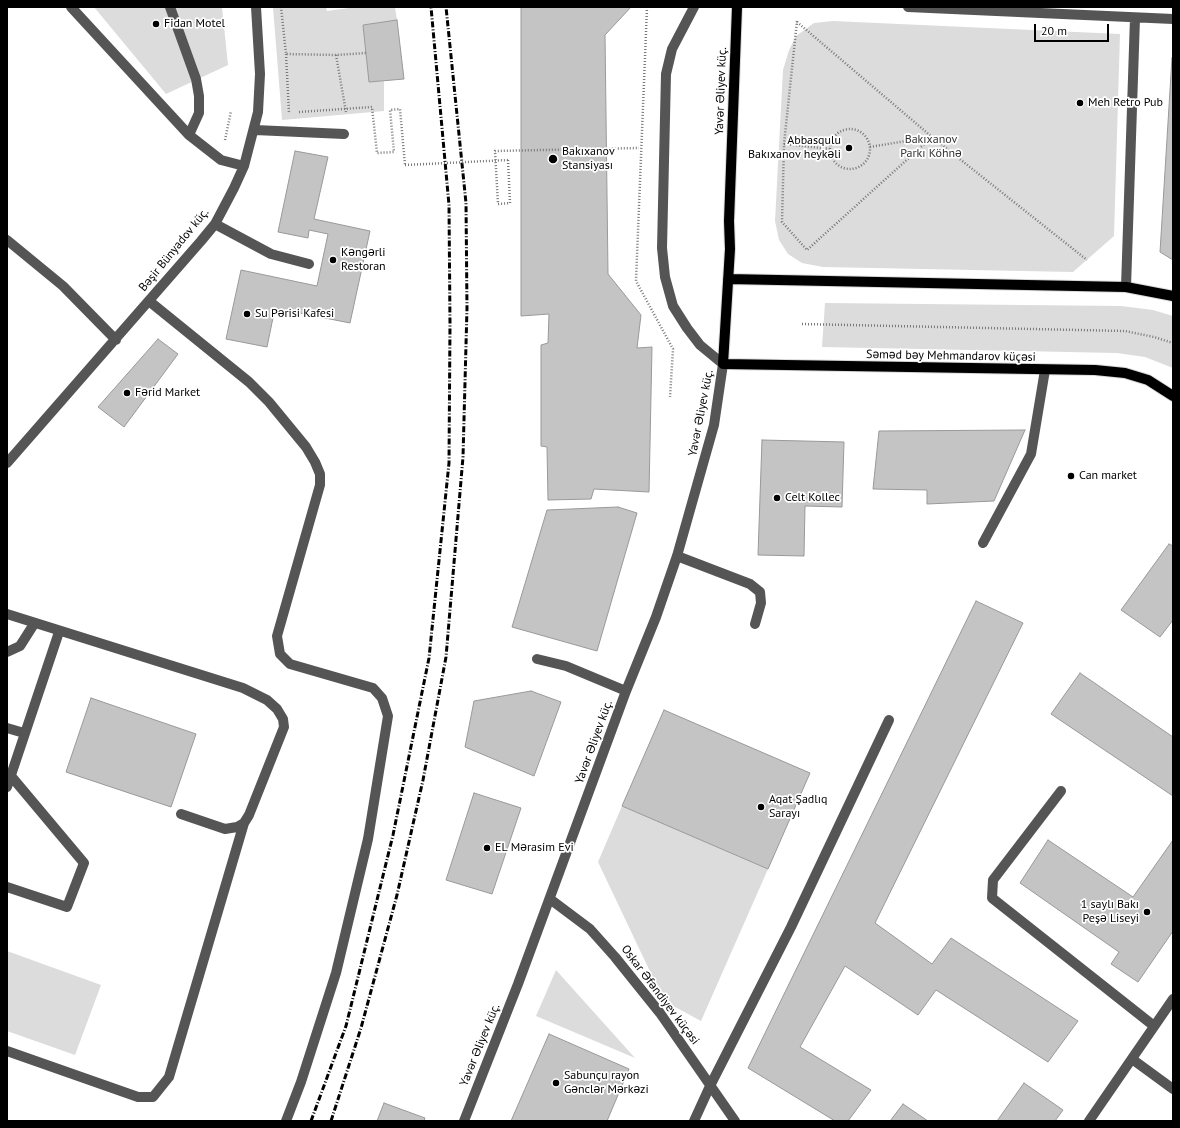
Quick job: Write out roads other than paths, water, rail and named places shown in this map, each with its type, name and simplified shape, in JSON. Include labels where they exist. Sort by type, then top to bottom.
[{"type":"main road","name":"Yavər Əliyev küç.","points":[[723,364],[730,249],[729,221],[737,7]]},
{"type":"main road","points":[[728,279],[804,282],[1126,287],[1173,296]]},
{"type":"main road","name":"Səməd bəy Mehmandarov küçəsi","points":[[723,364],[1095,370],[1125,373],[1148,380],[1173,396]]},
{"type":"street","points":[[70,7],[189,135],[221,160],[244,166]]},
{"type":"street","points":[[170,7],[196,79],[199,96],[199,114],[189,135]]},
{"type":"street","name":"Bəşir Bünyadov küç.","points":[[7,463],[116,340],[215,224],[244,166],[255,130],[260,96],[256,7]]},
{"type":"street","points":[[694,7],[672,49],[666,74],[662,248],[665,277],[673,306],[700,345],[723,364]]},
{"type":"street","points":[[908,7],[1173,19]]},
{"type":"street","points":[[1126,287],[1135,18]]},
{"type":"street","points":[[255,130],[344,134]]},
{"type":"street","points":[[215,224],[271,254],[309,264]]},
{"type":"street","points":[[7,240],[64,286],[116,340]]},
{"type":"street","points":[[149,301],[249,382],[269,402],[306,447],[315,462],[320,474],[320,484],[277,636],[280,654],[290,664],[372,688],[382,698],[388,716],[368,839],[336,973],[301,1082],[286,1121]]},
{"type":"street","name":"Yavər Əliyev küç.","points":[[464,1121],[518,984],[626,691],[656,617],[677,556],[710,446],[723,364]]},
{"type":"street","points":[[983,543],[1031,454],[1045,370]]},
{"type":"street","points":[[677,556],[750,584],[760,592],[762,603],[755,624]]},
{"type":"street","points":[[7,614],[59,632],[243,688],[267,700],[277,709],[284,727],[249,815],[244,823],[169,1077],[153,1097],[138,1097],[7,1051]]},
{"type":"street","points":[[7,652],[20,646],[34,624]]},
{"type":"street","points":[[7,787],[59,632]]},
{"type":"street","points":[[537,659],[566,666],[626,691]]},
{"type":"street","points":[[694,1121],[790,927],[889,720]]},
{"type":"street","points":[[7,728],[24,733]]},
{"type":"street","points":[[7,887],[67,906],[84,863],[11,776]]},
{"type":"street","points":[[1060,791],[993,880],[992,898],[1154,1026]]},
{"type":"street","points":[[181,814],[224,829],[237,827],[244,823]]},
{"type":"street","name":"Oskar Əfəndiyev küçəsi","points":[[550,899],[590,929],[615,957],[660,1013],[735,1121]]},
{"type":"street","points":[[1089,1121],[1173,999]]},
{"type":"street","points":[[1132,1059],[1173,1089]]},
{"type":"railway","points":[[311,1121],[346,1026],[393,835],[429,658],[449,463],[450,324],[449,205],[431,7]]},
{"type":"railway","points":[[331,1121],[361,1028],[397,895],[423,780],[446,657],[463,457],[467,308],[466,203],[446,7]]},
{"type":"place","name":"Fidan Motel","points":[[156,24]]},
{"type":"place","name":"Meh Retro Pub","points":[[1080,103]]},
{"type":"place","name":"Abbasqulu Bakıxanov heykəli","points":[[849,148]]},
{"type":"place","name":"Bakıxanov Stansiyası","points":[[553,159]]},
{"type":"place","name":"Kəngərli Restoran","points":[[333,260]]},
{"type":"place","name":"Su Pərisi Kafesi","points":[[247,314]]},
{"type":"place","name":"Fərid Market","points":[[127,393]]},
{"type":"place","name":"Can market","points":[[1071,476]]},
{"type":"place","name":"Celt Kollec","points":[[777,498]]},
{"type":"place","name":"Aqat Şadlıq Sarayı","points":[[761,807]]},
{"type":"place","name":"EL Mərasim Evi","points":[[487,848]]},
{"type":"place","name":"1 saylı Bakı Peşə Liseyi","points":[[1147,912]]},
{"type":"place","name":"Sabunçu rayon Gənclər Mərkəzi","points":[[556,1083]]},
{"type":"park label","name":"Bakıxanov Parkı Köhnə","points":[[931,147]]}]
